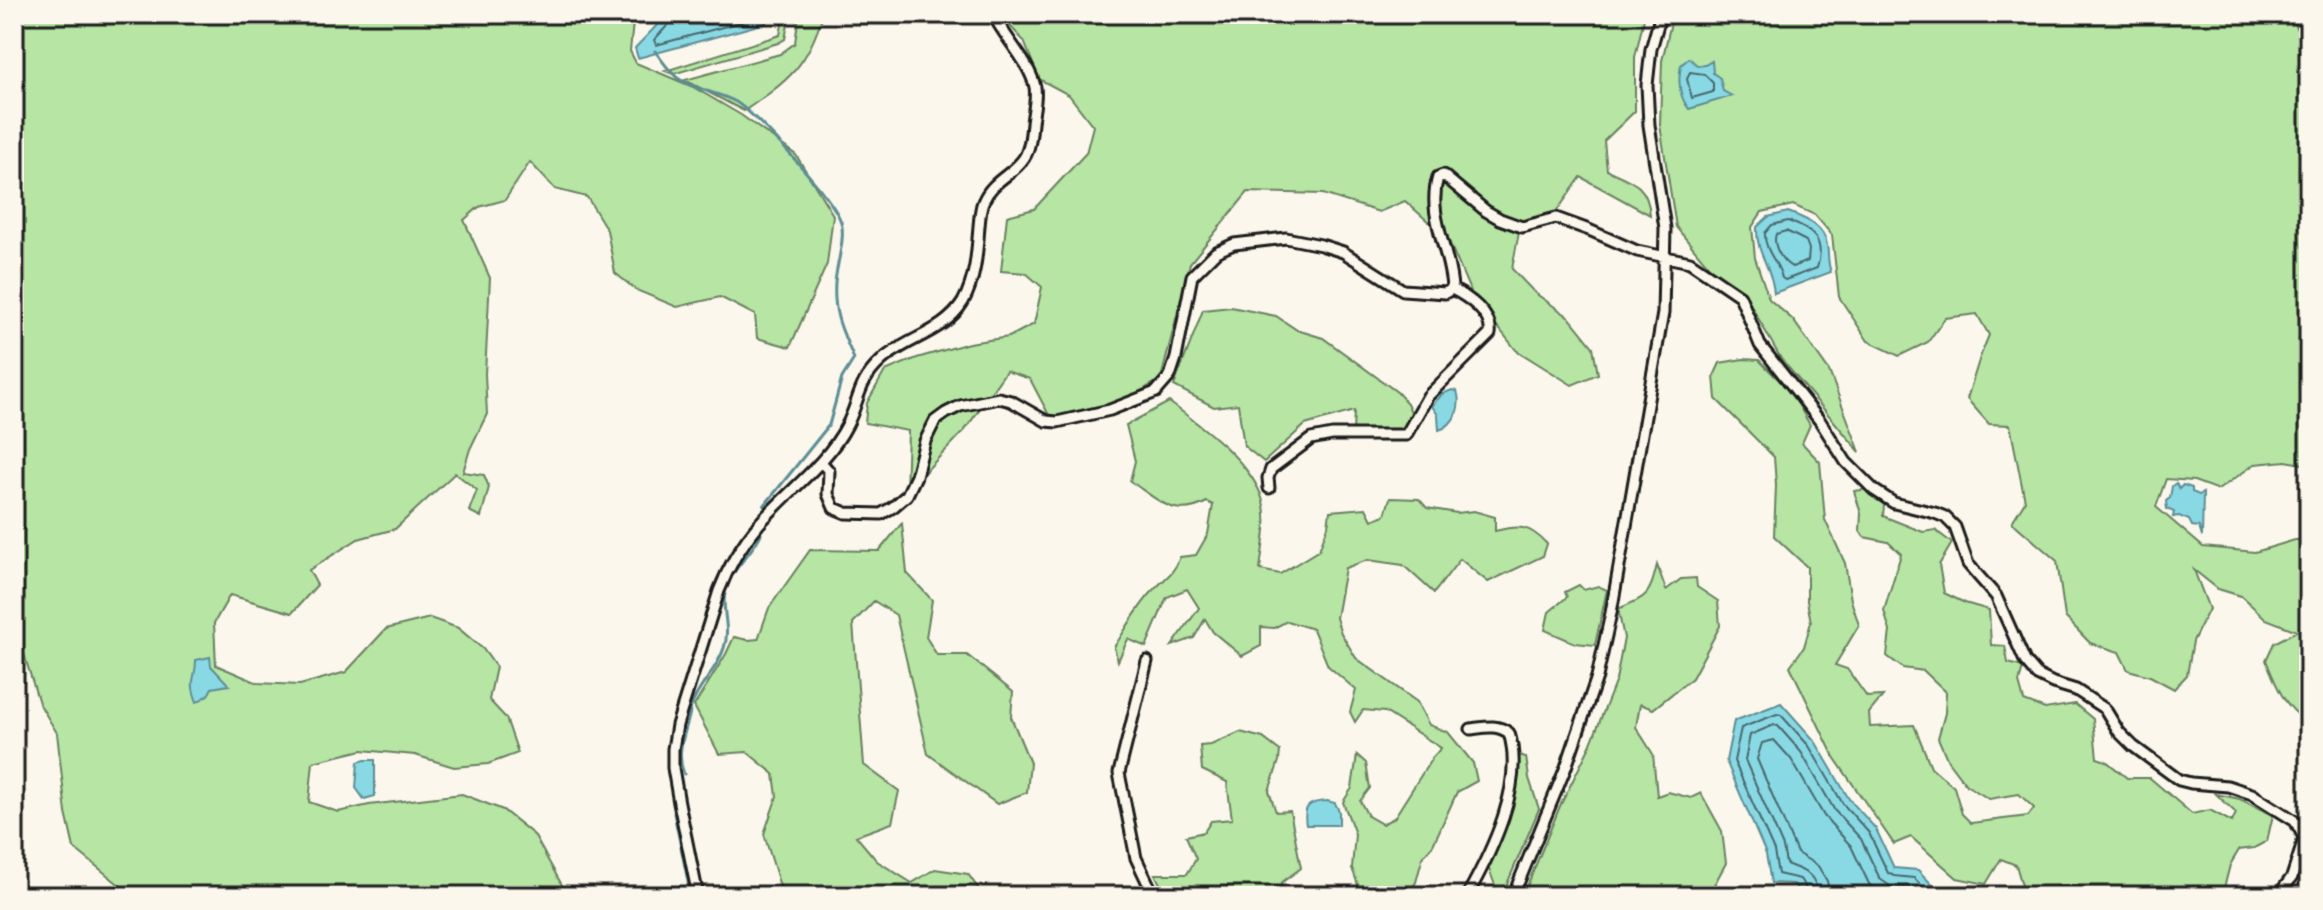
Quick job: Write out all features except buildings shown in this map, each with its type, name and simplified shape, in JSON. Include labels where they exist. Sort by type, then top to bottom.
[{"type":"street","points":[[698,896],[673,768],[677,725],[726,571],[758,526],[821,462],[847,425],[867,376],[902,346],[948,320],[971,285],[982,204],[1001,177],[1026,156],[1035,89],[1031,75],[993,14]]},
{"type":"street","points":[[1084,14],[1094,17],[1110,14]]},
{"type":"street","points":[[1513,896],[1566,767],[1597,677],[1663,313],[1665,228],[1649,125],[1647,85],[1651,49],[1661,14]]},
{"type":"street","points":[[1452,289],[1434,203],[1438,177],[1443,175],[1486,211],[1522,227],[1556,218],[1637,251],[1690,262],[1740,296],[1760,345],[1820,421],[1846,462],[1874,490],[1894,503],[1945,517],[1955,527],[1968,564],[1996,596],[2025,661],[2037,675],[2076,690],[2105,709],[2119,732],[2133,746],[2179,780],[2228,786],[2252,794],[2295,821],[2304,837],[2302,846],[2292,877],[2278,896]]},
{"type":"street","points":[[821,462],[829,471],[828,494],[834,508],[846,513],[881,514],[907,495],[935,421],[960,406],[999,398],[1011,401],[1046,421],[1057,422],[1110,410],[1156,392],[1170,376],[1176,358],[1192,276],[1216,252],[1234,244],[1286,238],[1321,245],[1343,252],[1403,290],[1445,293],[1452,289]]},
{"type":"street","points":[[1269,488],[1271,469],[1311,439],[1332,435],[1406,435],[1428,396],[1490,334],[1488,319],[1467,296],[1452,289]]},
{"type":"street","points":[[1147,661],[1119,773],[1136,858],[1154,896]]},
{"type":"street","points":[[1467,896],[1499,827],[1510,794],[1515,761],[1509,733],[1491,726],[1471,729]]},
{"type":"green space","points":[[14,14],[634,14],[630,51],[636,63],[693,87],[741,115],[796,155],[833,215],[827,264],[790,347],[757,338],[755,315],[720,297],[677,307],[636,290],[615,273],[607,230],[587,197],[555,189],[530,162],[505,200],[479,207],[464,220],[490,278],[485,374],[487,414],[463,472],[484,475],[489,487],[481,517],[469,511],[477,490],[455,473],[395,529],[358,539],[309,570],[317,585],[292,613],[230,595],[214,623],[216,665],[258,683],[300,685],[346,672],[386,629],[430,618],[458,628],[483,649],[496,667],[489,700],[506,718],[518,753],[488,764],[454,767],[415,755],[362,750],[313,762],[309,802],[338,812],[369,805],[462,794],[503,810],[534,835],[568,896],[118,896],[122,887],[74,848],[66,813],[57,733],[39,703],[24,654],[14,641]]},
{"type":"green space","points":[[784,14],[790,14],[785,39],[778,43],[673,74],[665,71],[780,35]]},
{"type":"green space","points":[[799,14],[823,14],[811,47],[784,81],[744,111],[685,80],[780,54],[795,43]]},
{"type":"green space","points":[[999,14],[1645,14],[1635,57],[1635,111],[1604,141],[1607,170],[1642,190],[1650,215],[1581,177],[1554,215],[1519,232],[1512,269],[1535,293],[1569,317],[1593,347],[1598,374],[1572,385],[1516,350],[1471,293],[1448,239],[1405,201],[1379,212],[1323,194],[1248,192],[1190,263],[1161,379],[1120,403],[1051,419],[1030,379],[1006,371],[965,430],[906,492],[908,431],[865,423],[867,403],[885,371],[969,343],[1009,337],[1034,324],[1042,287],[1026,273],[1001,271],[1007,216],[1034,209],[1086,153],[1093,126],[1069,95],[1039,79],[1024,41]]},
{"type":"green space","points":[[1673,14],[2292,14],[2296,28],[2309,33],[2309,59],[2305,66],[2309,65],[2309,465],[2286,461],[2255,464],[2218,490],[2194,481],[2166,479],[2156,507],[2203,547],[2255,552],[2295,540],[2309,540],[2309,722],[2287,703],[2266,660],[2274,643],[2297,631],[2266,619],[2241,596],[2218,589],[2194,570],[2209,609],[2193,641],[2187,675],[2174,689],[2150,676],[2128,670],[2119,652],[2090,643],[2065,617],[2057,561],[2012,522],[2025,501],[2010,425],[1989,424],[1967,399],[1989,335],[1977,314],[1945,318],[1928,342],[1899,356],[1868,341],[1839,297],[1832,235],[1815,215],[1793,205],[1762,212],[1752,227],[1755,258],[1769,299],[1793,320],[1829,371],[1860,452],[1781,359],[1744,293],[1714,273],[1676,227],[1660,125],[1662,61]]},
{"type":"green space","points":[[1231,307],[1276,316],[1297,330],[1323,338],[1397,392],[1412,414],[1399,435],[1353,432],[1354,411],[1305,425],[1264,462],[1244,446],[1238,404],[1214,407],[1174,386],[1203,310]]},
{"type":"green space","points":[[1759,360],[1791,392],[1810,425],[1802,443],[1820,462],[1825,520],[1845,563],[1859,625],[1835,665],[1847,669],[1867,697],[1883,696],[1869,713],[1870,727],[1914,725],[1931,767],[1954,787],[1962,814],[1971,823],[2028,816],[2034,808],[2019,794],[1989,799],[1966,785],[1948,761],[1938,738],[1945,713],[1946,692],[1924,671],[1903,668],[1887,656],[1890,631],[1884,611],[1901,554],[1888,542],[1864,537],[1860,531],[1861,513],[1854,491],[1868,489],[1884,505],[1883,516],[1923,532],[1935,530],[1952,543],[1939,565],[1944,593],[1989,610],[1991,645],[2005,646],[2008,663],[2023,667],[2019,683],[2024,701],[2045,709],[2075,704],[2093,719],[2097,758],[2106,761],[2127,778],[2150,778],[2192,814],[2210,810],[2232,822],[2236,813],[2216,794],[2240,799],[2273,815],[2267,841],[2254,848],[2239,850],[2230,865],[2222,896],[2025,896],[2016,865],[2001,859],[1986,884],[1957,878],[1911,837],[1894,844],[1834,757],[1790,666],[1804,647],[1811,622],[1807,601],[1807,567],[1774,536],[1774,457],[1716,399],[1714,376],[1720,363]]},
{"type":"green space","points":[[1169,402],[1224,446],[1257,486],[1265,518],[1260,570],[1280,574],[1319,550],[1330,511],[1366,508],[1372,520],[1385,515],[1390,498],[1419,499],[1427,508],[1457,513],[1474,511],[1495,517],[1495,531],[1524,528],[1547,544],[1543,556],[1488,582],[1460,559],[1434,593],[1403,565],[1368,560],[1345,568],[1336,618],[1356,658],[1417,702],[1429,725],[1448,732],[1473,763],[1477,781],[1457,792],[1433,845],[1423,856],[1416,882],[1408,896],[1379,891],[1362,896],[1352,868],[1355,834],[1343,802],[1352,788],[1357,755],[1366,763],[1370,788],[1360,801],[1368,816],[1382,824],[1394,818],[1441,748],[1385,712],[1363,710],[1355,722],[1350,712],[1356,690],[1328,666],[1313,629],[1287,621],[1274,628],[1261,627],[1261,646],[1242,656],[1213,632],[1205,619],[1194,638],[1172,646],[1199,608],[1187,589],[1167,597],[1146,647],[1128,639],[1118,661],[1114,647],[1137,612],[1171,573],[1180,557],[1196,555],[1208,534],[1213,505],[1207,502],[1185,509],[1175,508],[1130,481],[1135,461],[1126,425]]},
{"type":"green space","points":[[902,523],[907,573],[932,600],[926,637],[937,655],[967,655],[1013,692],[1011,717],[1030,763],[1027,792],[997,804],[928,754],[896,615],[874,601],[853,623],[864,765],[899,791],[892,823],[856,836],[877,861],[912,883],[935,869],[968,874],[982,894],[1014,890],[1027,896],[781,896],[764,834],[777,796],[774,774],[747,752],[719,754],[694,706],[734,637],[758,639],[769,608],[810,550],[879,551]]},
{"type":"green space","points":[[1657,565],[1666,590],[1681,579],[1696,578],[1697,587],[1718,601],[1720,626],[1692,678],[1653,709],[1640,704],[1636,727],[1653,754],[1657,796],[1668,792],[1691,798],[1701,793],[1722,831],[1726,863],[1708,896],[1523,896],[1616,680],[1624,638],[1618,609],[1646,594]]},
{"type":"green space","points":[[1579,585],[1584,590],[1598,586],[1607,590],[1595,645],[1575,643],[1545,630],[1549,612],[1567,597],[1565,592]]},
{"type":"green space","points":[[1240,732],[1263,738],[1280,751],[1269,791],[1276,812],[1290,811],[1301,868],[1281,883],[1282,896],[1166,896],[1155,874],[1187,874],[1196,859],[1186,836],[1204,832],[1211,821],[1232,819],[1227,782],[1202,770],[1200,746],[1211,745]]},
{"type":"green space","points":[[1518,755],[1526,757],[1539,809],[1502,896],[1479,896],[1495,885],[1487,864],[1516,784]]},
{"type":"water","points":[[663,14],[767,14],[766,23],[638,58],[635,48],[661,21]]},
{"type":"water","points":[[1689,58],[1698,66],[1712,61],[1713,73],[1720,78],[1723,91],[1732,96],[1689,109],[1681,94],[1680,82],[1681,65]]},
{"type":"water","points":[[1788,212],[1822,232],[1831,272],[1774,293],[1759,246],[1757,227],[1768,217]]},
{"type":"water","points":[[1457,391],[1458,409],[1449,424],[1439,430],[1438,415],[1432,406],[1442,394]]},
{"type":"water","points":[[2176,483],[2179,489],[2183,485],[2199,495],[2203,493],[2202,537],[2199,527],[2192,526],[2189,520],[2179,516],[2173,517],[2174,512],[2167,509],[2166,501]]},
{"type":"water","points":[[210,657],[211,666],[229,685],[212,688],[197,702],[193,684],[196,660]]},
{"type":"water","points":[[1781,703],[1815,741],[1849,799],[1876,829],[1894,868],[1918,870],[1940,893],[1973,892],[1977,896],[1802,896],[1794,884],[1771,883],[1766,854],[1726,761],[1734,721]]},
{"type":"water","points":[[375,760],[375,796],[364,799],[356,788],[358,762]]},
{"type":"water","points":[[1327,801],[1335,803],[1339,811],[1339,825],[1306,825],[1308,806]]},
{"type":"waterway","points":[[655,51],[679,79],[736,102],[746,110],[810,177],[841,222],[835,304],[854,359],[842,378],[829,425],[764,506]]},
{"type":"waterway","points":[[684,774],[680,753],[691,706],[718,662],[726,641],[724,599],[727,584],[761,534]]},
{"type":"waterway","points":[[674,813],[691,896]]}]
